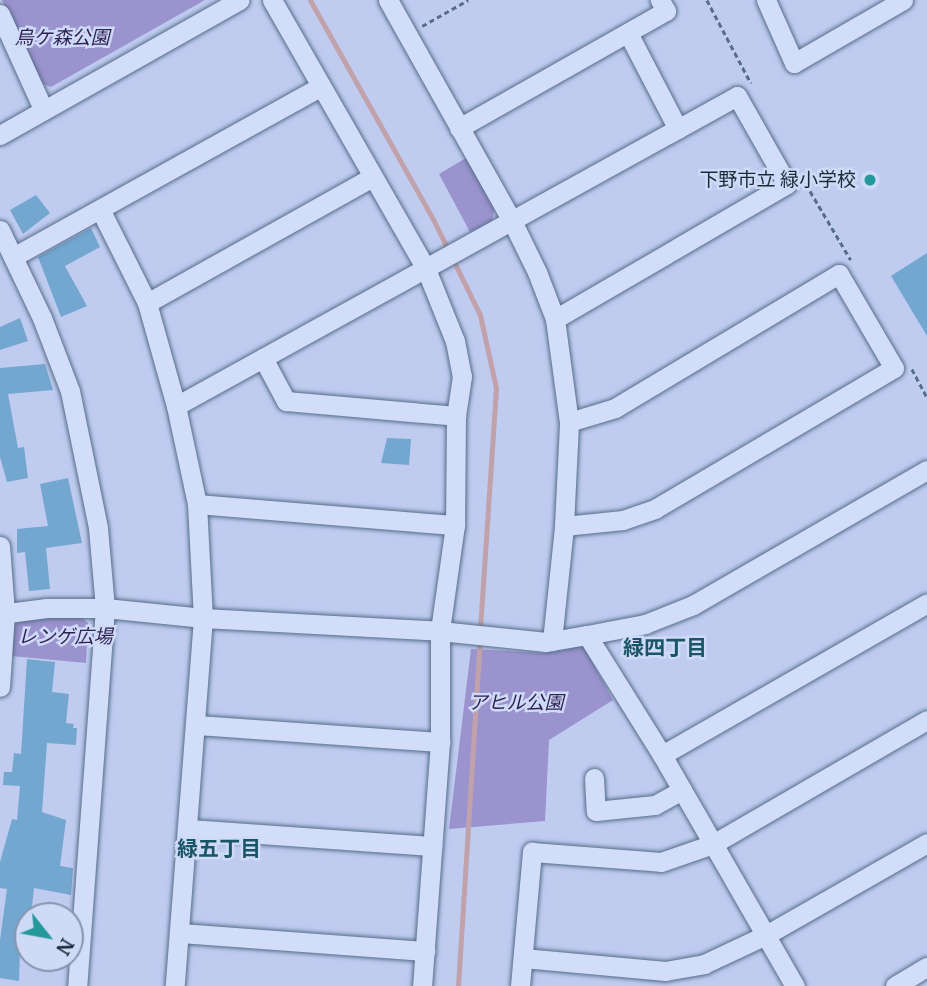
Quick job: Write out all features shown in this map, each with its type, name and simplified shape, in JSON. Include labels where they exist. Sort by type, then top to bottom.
[{"type":"street","points":[[0,135],[240,0]]},
{"type":"street","points":[[272,0],[426,269],[455,341],[462,376],[456,416],[455,525],[440,631],[440,742],[422,986]]},
{"type":"street","points":[[388,0],[512,221],[555,319],[569,422],[564,526],[552,641]]},
{"type":"street","points":[[459,128],[666,11],[660,0]]},
{"type":"street","points":[[766,0],[794,62],[903,0]]},
{"type":"street","points":[[0,14],[43,109]]},
{"type":"street","points":[[628,33],[678,129]]},
{"type":"street","points":[[13,257],[101,211],[320,87]]},
{"type":"street","points":[[176,406],[737,96],[787,184],[555,319]]},
{"type":"street","points":[[147,303],[372,177]]},
{"type":"street","points":[[101,211],[147,303],[176,406],[197,503],[203,618],[175,986]]},
{"type":"street","points":[[0,230],[42,318],[70,391],[98,528],[105,608],[77,986]]},
{"type":"street","points":[[564,526],[623,520],[655,509],[894,368],[839,274],[615,408],[569,422]]},
{"type":"street","points":[[263,358],[286,401],[456,416]]},
{"type":"street","points":[[2,613],[105,608],[203,618],[440,631],[552,641],[645,624],[693,605],[927,470]]},
{"type":"street","points":[[197,503],[455,525]]},
{"type":"street","points":[[0,546],[0,687]]},
{"type":"street","points":[[662,755],[927,603]]},
{"type":"street","points":[[587,635],[662,755],[795,986]]},
{"type":"street","points":[[520,986],[532,852],[661,862],[713,844],[927,720]]},
{"type":"street","points":[[196,724],[440,742]]},
{"type":"street","points":[[594,778],[596,811],[655,806],[682,790]]},
{"type":"street","points":[[188,829],[432,846]]},
{"type":"street","points":[[523,958],[665,971],[704,964],[766,935],[927,843]]},
{"type":"street","points":[[180,933],[425,951]]},
{"type":"street","points":[[895,986],[927,967]]},
{"type":"path","points":[[407,34],[468,0]]},
{"type":"path","points":[[707,0],[753,87]]},
{"type":"path","points":[[801,175],[853,263]]},
{"type":"path","points":[[911,368],[927,397]]},
{"type":"green space","name":"烏ケ森公園","points":[[2,0],[205,0],[51,87],[40,83]]},
{"type":"green space","points":[[466,158],[495,208],[492,221],[470,232],[439,174]]},
{"type":"green space","name":"レンゲ広場","points":[[79,615],[88,623],[86,663],[11,656],[12,629],[20,619]]},
{"type":"green space","name":"アヒル公園","points":[[583,645],[613,700],[549,740],[545,821],[449,829],[471,649],[545,653]]},
{"type":"building","points":[[36,195],[50,213],[23,234],[10,210]]},
{"type":"building","points":[[91,228],[100,247],[65,266],[87,306],[61,317],[38,257]]},
{"type":"building","points":[[927,253],[927,336],[891,276]]},
{"type":"building","points":[[20,318],[28,341],[0,350],[0,327]]},
{"type":"building","points":[[45,364],[53,390],[8,394],[18,448],[24,447],[28,478],[7,482],[0,457],[0,368]]},
{"type":"building","points":[[387,438],[411,439],[409,465],[381,463]]},
{"type":"building","points":[[68,478],[82,543],[46,548],[50,589],[29,591],[25,552],[17,553],[17,529],[48,526],[40,484]]},
{"type":"building","points":[[27,659],[55,662],[52,692],[69,694],[66,723],[74,724],[73,728],[77,728],[76,745],[47,743],[42,812],[66,820],[60,866],[73,868],[71,895],[34,888],[32,902],[14,902],[14,972],[19,972],[19,981],[0,978],[0,940],[7,889],[0,888],[0,862],[12,819],[17,820],[20,786],[3,785],[4,772],[12,772],[14,753],[21,754]]},
{"type":"waterway","points":[[310,0],[434,221],[480,315],[496,388],[480,630]]},
{"type":"waterway","points":[[458,986],[480,640]]},
{"type":"place","name":"下野市立 緑小学校","points":[[870,180]]},
{"type":"district","name":"緑四丁目","points":[[665,648]]},
{"type":"district","name":"緑五丁目","points":[[219,849]]}]
